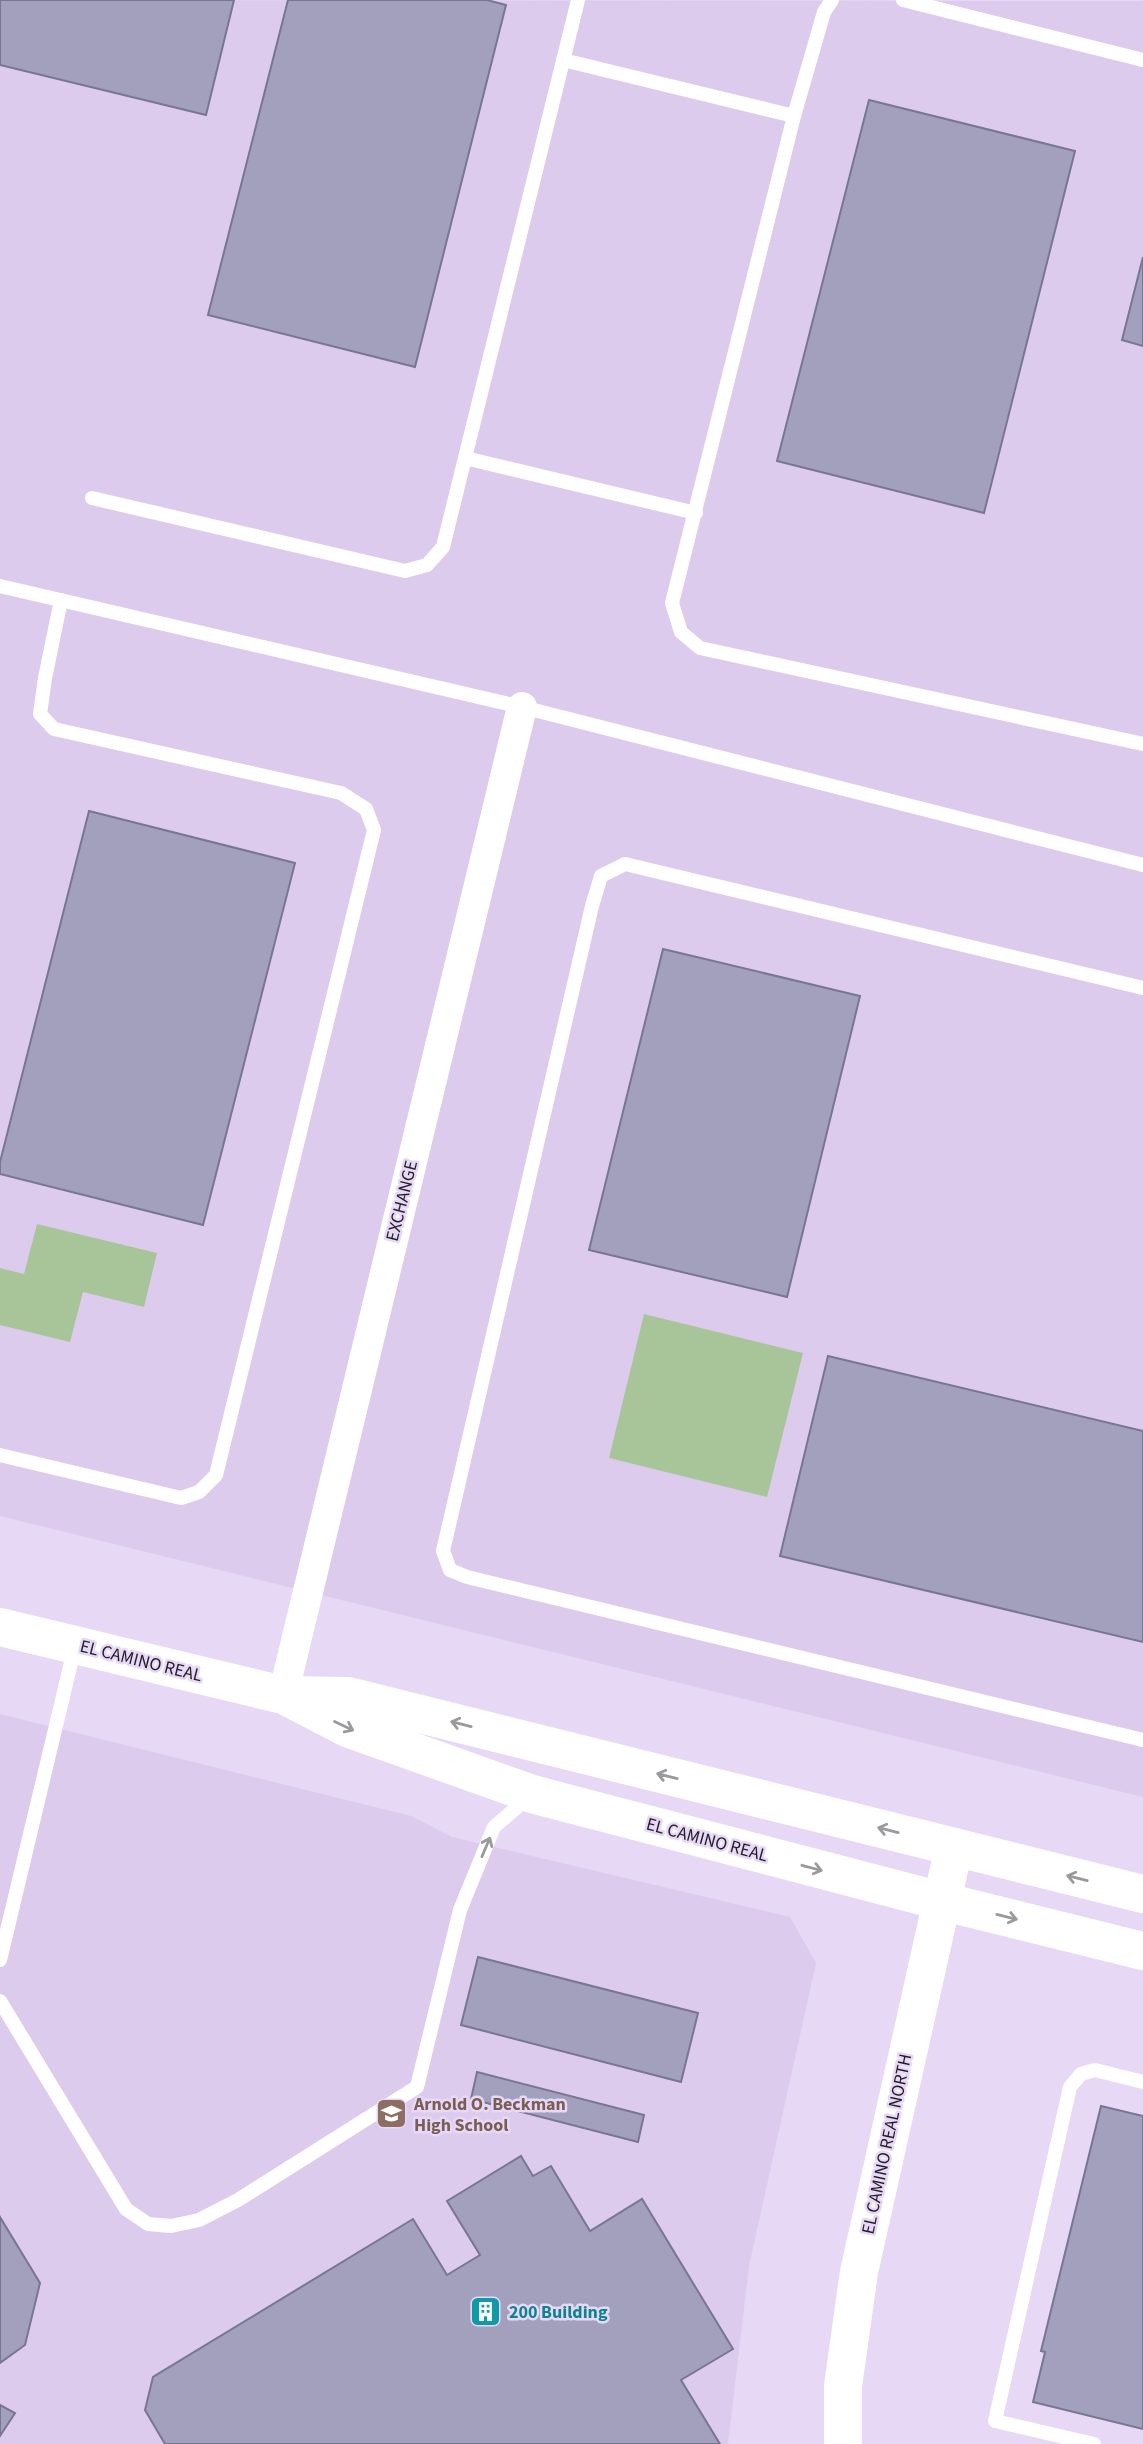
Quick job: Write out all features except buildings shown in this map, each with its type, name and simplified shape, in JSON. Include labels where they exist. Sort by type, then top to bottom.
[{"type":"street","name":"EXCHANGE","points":[[283,1695],[522,707]]},
{"type":"street","name":"EL CAMINO REAL","points":[[0,1627],[283,1695],[348,1696],[1143,1894]]},
{"type":"street","name":"EL CAMINO REAL","points":[[283,1695],[347,1728],[532,1794],[1143,1951]]},
{"type":"street","name":"EL CAMINO REAL NORTH","points":[[843,2444],[843,2386],[859,2272],[954,1847]]},
{"type":"lane","points":[[92,498],[405,571],[427,565],[443,547],[578,0]]},
{"type":"lane","points":[[832,0],[824,12],[794,116],[672,603],[681,632],[700,648],[1143,744]]},
{"type":"lane","points":[[903,0],[1143,60]]},
{"type":"lane","points":[[563,60],[794,116]]},
{"type":"lane","points":[[465,458],[696,513]]},
{"type":"lane","points":[[0,586],[522,707],[1143,864]]},
{"type":"lane","points":[[0,1455],[181,1499],[199,1492],[216,1475],[374,830],[366,809],[341,793],[54,729],[40,714],[61,600]]},
{"type":"lane","points":[[1143,989],[625,864],[601,876],[443,1551],[450,1570],[467,1577],[1143,1740]]},
{"type":"lane","points":[[0,1960],[75,1645]]},
{"type":"lane","points":[[0,2001],[126,2208],[148,2224],[170,2226],[199,2220],[238,2200],[417,2087],[460,1910],[494,1827],[532,1794]]},
{"type":"lane","points":[[1094,2444],[995,2421],[1070,2087],[1081,2074],[1096,2070],[1143,2082]]},
{"type":"shaded area","points":[[0,0],[1143,1],[1143,1797],[0,1516]]},
{"type":"shaded area","name":"Arnold O. Beckman High School","points":[[0,1714],[411,1816],[452,1837],[790,1917],[816,1963],[749,2266],[728,2444],[0,2444]]},
{"type":"green space","points":[[37,1224],[157,1253],[144,1307],[83,1292],[70,1342],[0,1325],[0,1268],[24,1274]]},
{"type":"green space","points":[[644,1314],[803,1353],[767,1497],[609,1458]]},
{"type":"place","name":"Arnold O. Beckman High School","points":[[391,2114]]},
{"type":"place","name":"200 Building","points":[[486,2312]]}]
